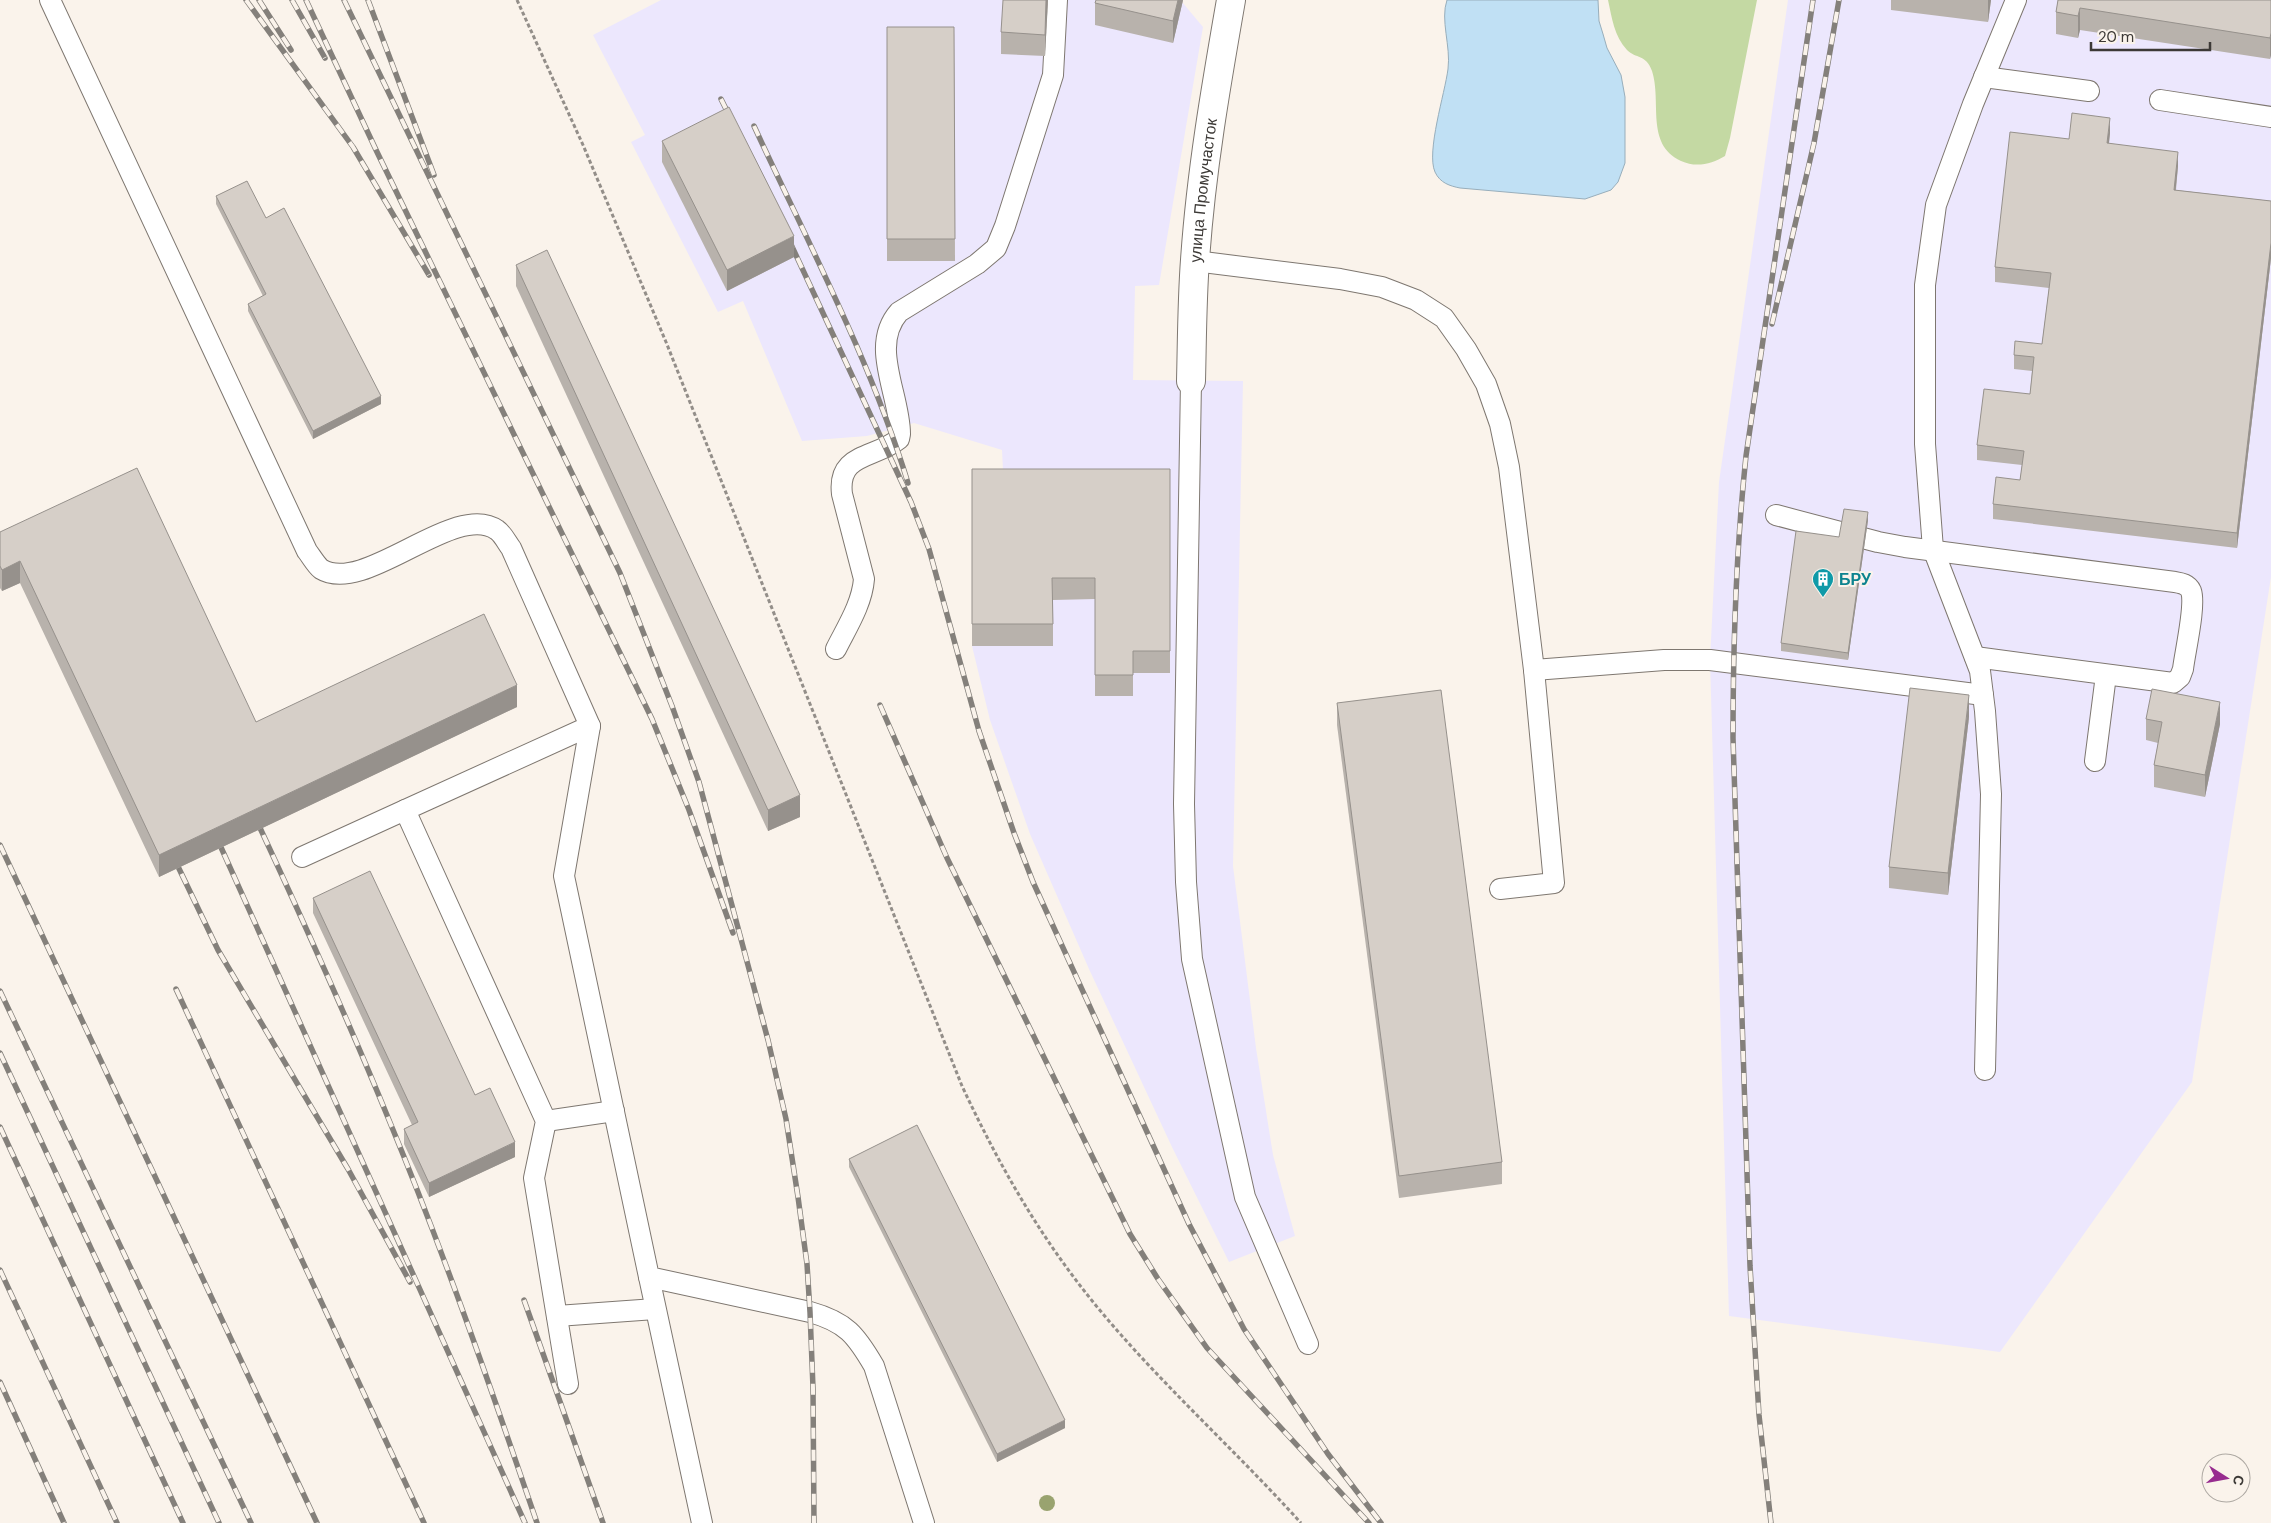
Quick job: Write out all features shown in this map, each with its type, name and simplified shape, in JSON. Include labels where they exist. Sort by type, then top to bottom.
[{"type":"street","name":"улица Промучасток","points":[[1191,382],[1195,261],[1210,114],[1231,0]]},
{"type":"lane","points":[[50,0],[307,551],[320,569],[339,575],[360,570],[455,528],[477,523],[498,530],[511,548],[590,726],[564,876],[702,1523]]},
{"type":"lane","points":[[836,649],[858,606],[863,592],[864,579],[840,480],[845,469],[852,463],[892,444],[899,439],[900,434],[886,351],[886,335],[891,322],[899,312],[977,264],[996,248],[1005,226],[1053,75],[1057,0]]},
{"type":"lane","points":[[1985,1070],[1991,794],[1980,671],[1933,549],[1925,444],[1925,285],[1936,205],[1984,77],[2016,0]]},
{"type":"lane","points":[[1984,77],[2089,92]]},
{"type":"lane","points":[[2160,100],[2271,116]]},
{"type":"lane","points":[[1195,261],[1340,279],[1382,288],[1416,300],[1444,318],[1466,349],[1486,384],[1500,424],[1509,466],[1534,670],[1554,883],[1500,889]]},
{"type":"lane","points":[[1191,382],[1184,804],[1186,882],[1192,958],[1245,1197],[1308,1344]]},
{"type":"lane","points":[[1776,514],[1878,542],[2185,584],[2190,590],[2192,606],[2180,677],[2173,683],[1975,657]]},
{"type":"lane","points":[[1534,670],[1664,660],[1710,660],[1983,695]]},
{"type":"lane","points":[[2095,761],[2106,675]]},
{"type":"lane","points":[[302,857],[590,726]]},
{"type":"lane","points":[[405,810],[546,1121],[534,1178],[568,1384]]},
{"type":"lane","points":[[546,1121],[614,1111]]},
{"type":"lane","points":[[649,1277],[817,1314],[830,1318],[848,1328],[862,1344],[874,1366],[924,1523]]},
{"type":"lane","points":[[557,1316],[655,1309]]},
{"type":"path","points":[[517,0],[583,145],[666,342],[962,1086],[990,1146],[1024,1205],[1057,1255],[1098,1308],[1143,1358],[1301,1523]]},
{"type":"shaded area","points":[[661,0],[1182,0],[1203,27],[1159,285],[1135,286],[1133,380],[1243,381],[1233,866],[1256,1048],[1273,1155],[1295,1236],[1229,1262],[1172,1147],[1089,969],[1030,834],[990,720],[972,646],[972,491],[1004,491],[1002,450],[914,423],[867,436],[802,441],[743,301],[718,312],[631,142],[645,135],[593,35]]},
{"type":"shaded area","points":[[1788,0],[2271,0],[2271,577],[2192,1082],[2000,1352],[1729,1316],[1710,660],[1719,482]]},
{"type":"green space","points":[[1608,0],[1757,0],[1725,156],[1709,163],[1698,165],[1681,161],[1670,154],[1663,144],[1659,133],[1655,83],[1650,66],[1644,59],[1630,53],[1619,39],[1614,27]]},
{"type":"water","points":[[1447,0],[1598,0],[1599,21],[1607,48],[1621,75],[1625,97],[1625,163],[1618,182],[1611,190],[1585,199],[1460,188],[1449,185],[1440,179],[1435,172],[1433,151],[1449,60],[1445,25]]},
{"type":"building","points":[[1003,0],[1046,0],[1045,35],[1001,32]]},
{"type":"building","points":[[1096,0],[1178,0],[1173,21],[1095,3]]},
{"type":"building","points":[[2058,0],[2271,0],[2271,33],[2270,38],[2080,8],[2078,16],[2056,12]]},
{"type":"building","points":[[887,27],[954,27],[955,239],[887,239]]},
{"type":"building","points":[[729,107],[794,236],[727,270],[662,141]]},
{"type":"building","points":[[2072,113],[2110,118],[2107,143],[2178,152],[2174,190],[2271,201],[2271,243],[2237,533],[1993,504],[1996,477],[2020,480],[2024,451],[1977,445],[1984,389],[2030,394],[2034,357],[2014,355],[2015,341],[2042,344],[2051,273],[1995,267],[2010,132],[2069,139]]},
{"type":"building","points":[[247,181],[266,218],[284,208],[381,396],[313,431],[248,304],[266,294],[216,196]]},
{"type":"building","points":[[547,250],[800,795],[768,810],[516,265]]},
{"type":"building","points":[[137,468],[256,722],[484,614],[517,685],[159,855],[20,561],[2,570],[0,566],[0,532]]},
{"type":"building","points":[[972,469],[1170,469],[1170,651],[1133,651],[1133,675],[1095,675],[1095,578],[1052,578],[1053,624],[972,624]]},
{"type":"building","name":"БРУ","points":[[1844,509],[1868,512],[1848,653],[1781,643],[1796,531],[1839,537]]},
{"type":"building","points":[[1910,688],[1969,695],[1948,873],[1889,867]]},
{"type":"building","points":[[2152,689],[2220,702],[2205,775],[2154,765],[2162,722],[2146,719]]},
{"type":"building","points":[[1441,690],[1502,1162],[1399,1176],[1337,703]]},
{"type":"building","points":[[370,871],[475,1095],[490,1088],[515,1142],[429,1183],[404,1129],[418,1122],[313,898]]},
{"type":"building","points":[[917,1125],[1065,1420],[997,1454],[849,1159]]},
{"type":"railway","points":[[246,0],[353,147],[429,275]]},
{"type":"railway","points":[[259,0],[291,50]]},
{"type":"railway","points":[[292,0],[325,58]]},
{"type":"railway","points":[[306,0],[377,152],[652,719],[689,810],[733,933]]},
{"type":"railway","points":[[344,0],[620,573],[672,706],[699,782],[768,1040],[786,1119],[807,1264],[813,1388],[814,1523]]},
{"type":"railway","points":[[368,0],[434,175]]},
{"type":"railway","points":[[1771,1523],[1759,1415],[1750,1266],[1733,738],[1734,632],[1737,561],[1746,456],[1813,0]]},
{"type":"railway","points":[[1772,324],[1814,143],[1839,0]]},
{"type":"railway","points":[[721,99],[732,121]]},
{"type":"railway","points":[[754,126],[857,346],[876,391],[908,483]]},
{"type":"railway","points":[[788,238],[911,502],[929,549],[979,731],[1033,882],[1189,1224],[1244,1329],[1328,1454],[1381,1523]]},
{"type":"railway","points":[[880,705],[947,858],[1130,1234],[1158,1279],[1207,1348],[1369,1523]]},
{"type":"railway","points":[[254,815],[373,1081],[429,1220],[537,1523]]},
{"type":"railway","points":[[215,834],[525,1523]]},
{"type":"railway","points":[[0,845],[317,1523]]},
{"type":"railway","points":[[172,854],[218,950],[348,1169],[410,1282]]},
{"type":"railway","points":[[176,989],[424,1523]]},
{"type":"railway","points":[[0,991],[251,1523]]},
{"type":"railway","points":[[0,1053],[219,1523]]},
{"type":"railway","points":[[0,1127],[183,1523]]},
{"type":"railway","points":[[0,1270],[117,1523]]},
{"type":"railway","points":[[524,1300],[603,1523]]},
{"type":"railway","points":[[0,1382],[64,1523]]},
{"type":"place","name":"БРУ","points":[[1823,598]]}]
